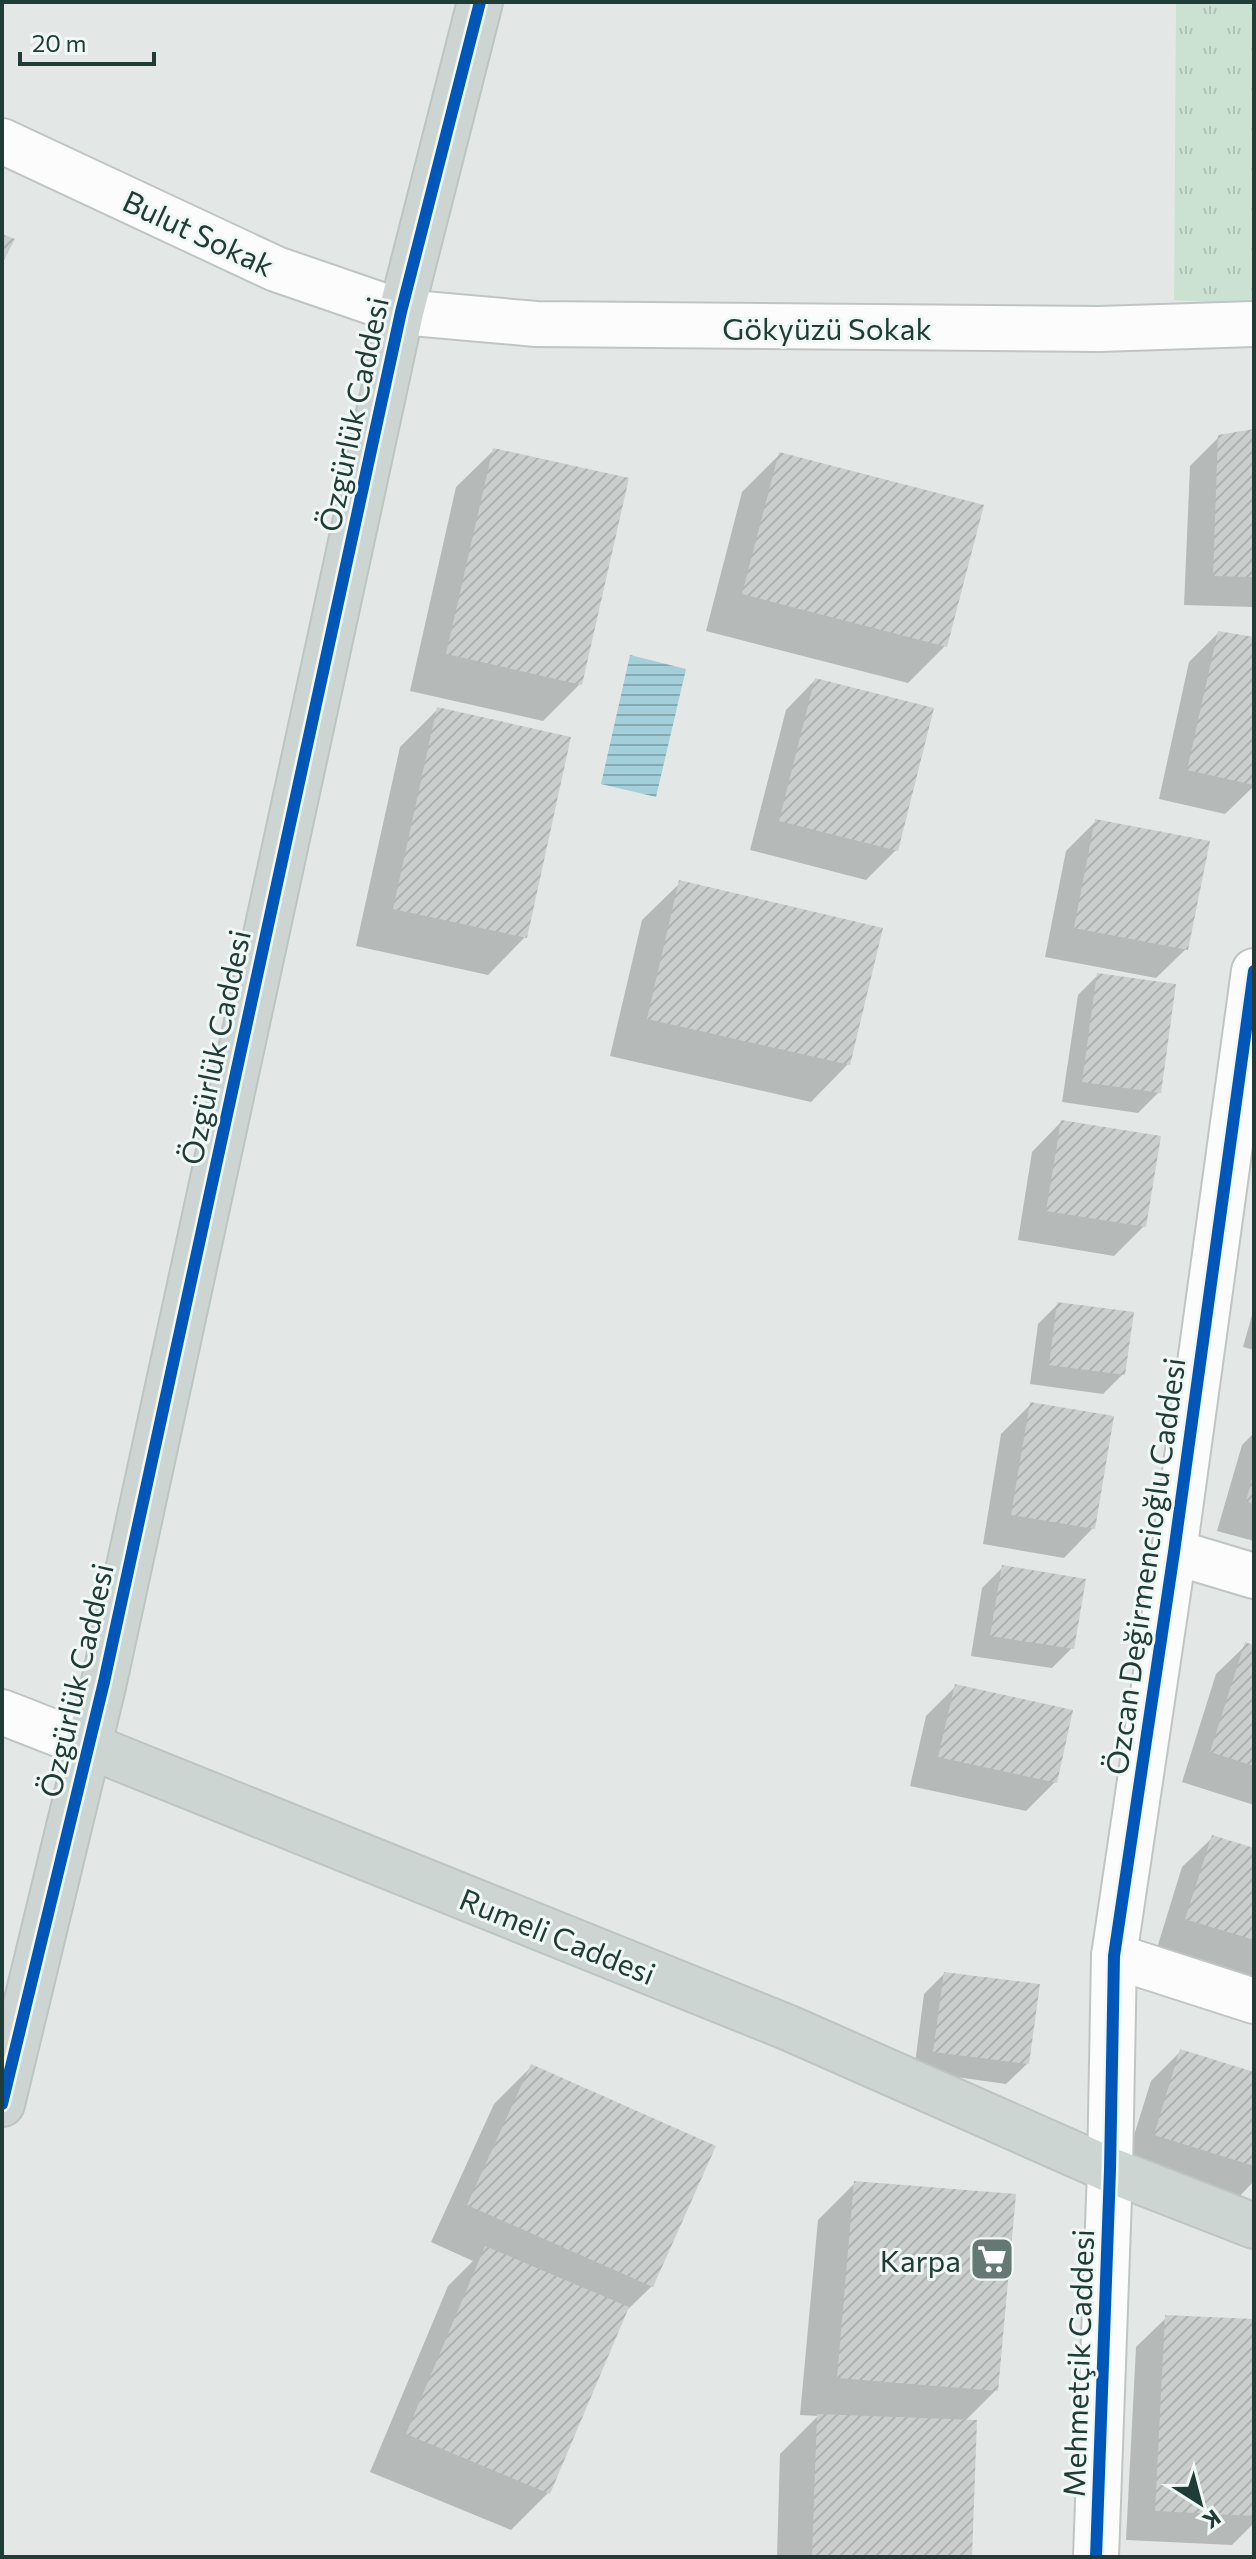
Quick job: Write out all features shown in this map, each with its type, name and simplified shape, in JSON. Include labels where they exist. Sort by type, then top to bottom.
[{"type":"main road","name":"Özgürlük Caddesi","points":[[2,2104],[89,1746],[401,312],[480,2]]},
{"type":"main road","name":"Rumeli Caddesi","points":[[89,1746],[789,2028],[1110,2170],[1254,2226]]},
{"type":"street","name":"Bulut Sokak","points":[[2,141],[276,269],[401,312]]},
{"type":"street","name":"Gökyüzü Sokak","points":[[401,312],[536,324],[1099,329],[1254,324]]},
{"type":"street","name":"Özcan Değirmencioğlu Caddesi","points":[[1110,2170],[1114,1956],[1174,1552],[1241,1155],[1254,971]]},
{"type":"street","points":[[1174,1552],[1254,1576]]},
{"type":"street","name":"Rumeli Caddesi","points":[[2,1712],[89,1746]]},
{"type":"street","points":[[1114,1956],[1254,2001]]},
{"type":"street","name":"Mehmetçik Caddesi","points":[[1096,2557],[1110,2170]]},
{"type":"green space","points":[[1176,2],[1254,2],[1254,305],[1174,300]]},
{"type":"water","points":[[630,655],[686,669],[656,797],[601,784]]},
{"type":"building","points":[[2,234],[15,239],[2,264]]},
{"type":"building","points":[[1254,429],[1254,577],[1213,576],[1218,435]]},
{"type":"building","points":[[493,448],[629,478],[582,685],[446,654]]},
{"type":"building","points":[[779,452],[984,505],[947,647],[742,594]]},
{"type":"building","points":[[1218,631],[1254,637],[1254,785],[1187,770]]},
{"type":"building","points":[[815,678],[934,708],[898,851],[779,821]]},
{"type":"building","points":[[437,707],[571,737],[527,938],[393,909]]},
{"type":"building","points":[[1095,819],[1210,841],[1188,950],[1074,928]]},
{"type":"building","points":[[679,880],[883,928],[850,1065],[647,1019]]},
{"type":"building","points":[[1097,973],[1176,984],[1161,1093],[1082,1082]]},
{"type":"building","points":[[1061,1120],[1161,1136],[1146,1227],[1046,1211]]},
{"type":"building","points":[[1057,1302],[1134,1312],[1125,1375],[1049,1365]]},
{"type":"building","points":[[1030,1402],[1114,1416],[1095,1529],[1011,1515]]},
{"type":"building","points":[[1254,1475],[1254,1504],[1246,1501]]},
{"type":"building","points":[[1002,1565],[1086,1579],[1074,1649],[990,1636]]},
{"type":"building","points":[[1245,1642],[1254,1645],[1254,1766],[1210,1752]]},
{"type":"building","points":[[955,1684],[1073,1710],[1057,1783],[938,1757]]},
{"type":"building","points":[[1212,1835],[1254,1848],[1254,1940],[1185,1919]]},
{"type":"building","points":[[944,1972],[1040,1984],[1029,2064],[933,2052]]},
{"type":"building","points":[[1180,2049],[1254,2072],[1254,2166],[1154,2135]]},
{"type":"building","points":[[531,2064],[716,2146],[653,2287],[467,2205]]},
{"type":"building","points":[[854,2181],[1016,2194],[998,2391],[837,2378]]},
{"type":"building","points":[[485,2246],[629,2307],[550,2494],[406,2434]]},
{"type":"building","points":[[1165,2315],[1254,2319],[1254,2516],[1155,2511]]},
{"type":"building","points":[[817,2414],[977,2420],[972,2557],[812,2557]]},
{"type":"cycle path","points":[[2,2104],[104,1682],[401,312],[480,2]]},
{"type":"cycle path","points":[[1096,2557],[1110,2170],[1114,1956],[1174,1552],[1254,971]]},
{"type":"place","name":"Karpa","points":[[992,2259]]}]
